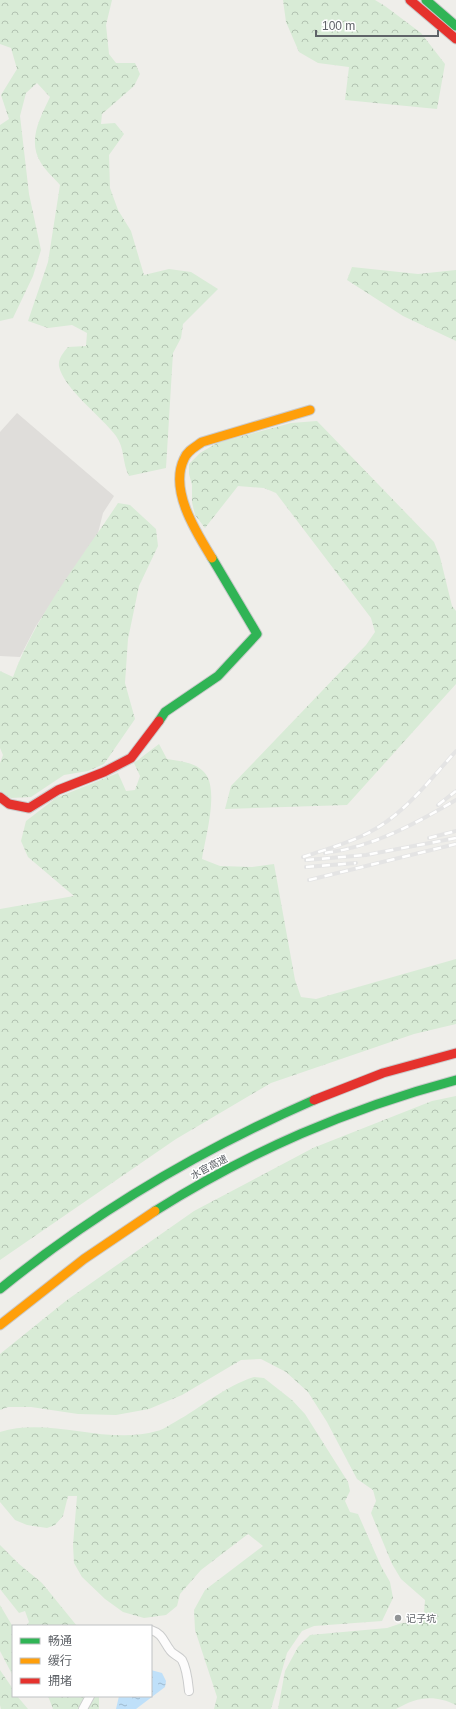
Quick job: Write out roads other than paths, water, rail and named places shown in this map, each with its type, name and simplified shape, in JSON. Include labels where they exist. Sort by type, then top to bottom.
[{"type":"main road","points":[[410,0],[435,20],[456,40]]},
{"type":"main road","points":[[426,0],[456,26]]},
{"type":"main road","points":[[0,797],[10,804],[29,808],[58,790],[104,772],[131,758],[166,712],[218,676],[257,634],[191,523],[183,503],[181,466],[188,452],[202,442],[310,410]]},
{"type":"main road","name":"水官高速","points":[[0,1289],[65,1238],[119,1203],[220,1145],[278,1116],[339,1090],[390,1072],[456,1053]]},
{"type":"main road","name":"水官高速","points":[[0,1324],[83,1260],[131,1227],[180,1196],[231,1168],[288,1140],[349,1113],[399,1095],[456,1080]]},
{"type":"street","points":[[152,1630],[157,1632],[164,1638],[170,1651],[181,1659],[186,1670],[189,1691]]},
{"type":"street","points":[[83,1709],[89,1697]]},
{"type":"water","points":[[152,1670],[162,1673],[166,1681],[165,1687],[152,1697]]},
{"type":"water","points":[[119,1697],[152,1697],[136,1709],[116,1709]]},
{"type":"railway","points":[[303,857],[351,841],[366,834],[392,818],[415,797],[456,751]]},
{"type":"railway","points":[[438,805],[456,791]]},
{"type":"railway","points":[[325,853],[360,846],[377,840],[425,818],[456,800]]},
{"type":"railway","points":[[429,838],[456,831]]},
{"type":"railway","points":[[306,860],[366,855],[456,838]]},
{"type":"railway","points":[[309,880],[456,844]]},
{"type":"railway","points":[[306,867],[356,863]]},
{"type":"place","name":"记子坑","points":[[398,1618]]}]
